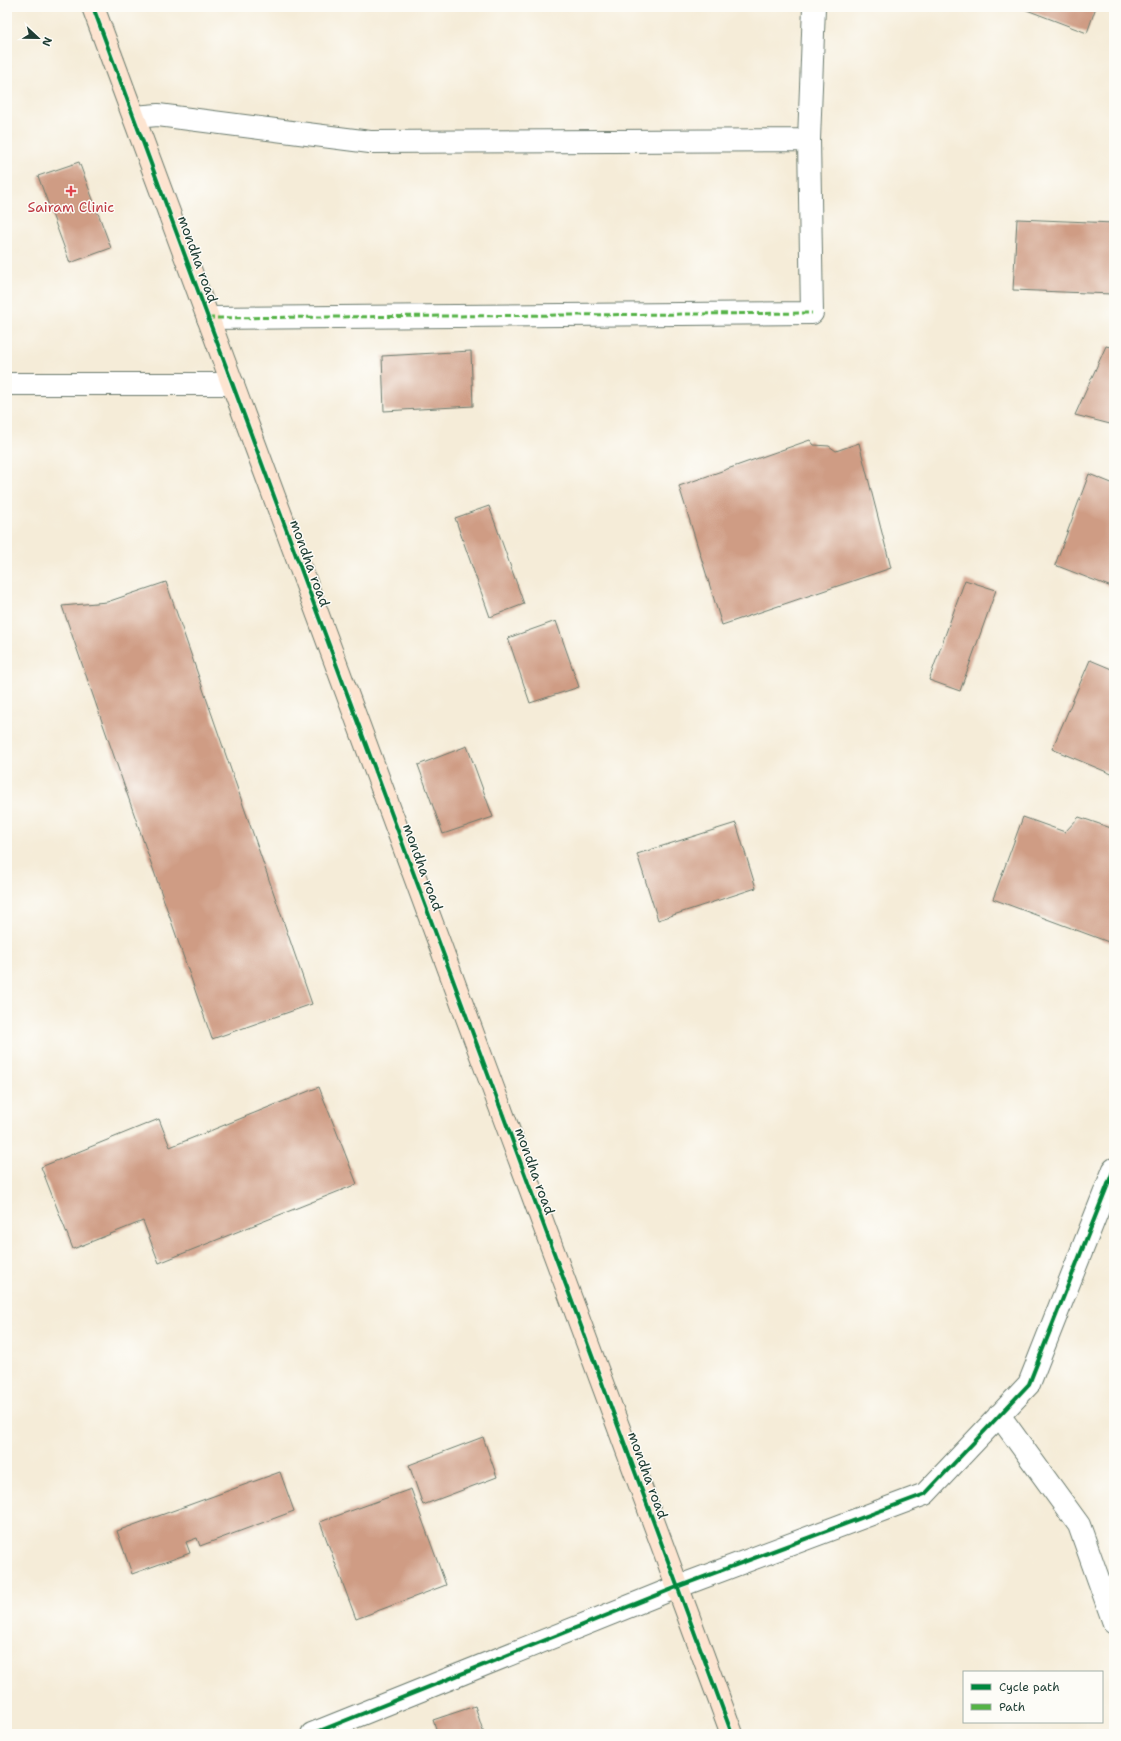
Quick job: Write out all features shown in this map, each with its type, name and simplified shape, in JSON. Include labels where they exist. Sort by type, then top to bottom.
[{"type":"street","name":"mondha road","points":[[93,7],[732,1734]]},
{"type":"street","points":[[208,318],[812,313],[809,140],[814,7]]},
{"type":"street","points":[[134,117],[158,115],[370,142],[809,140]]},
{"type":"street","points":[[7,384],[233,384]]},
{"type":"street","points":[[312,1734],[677,1587],[925,1494],[1029,1384],[1114,1169]]},
{"type":"street","points":[[999,1415],[1079,1525],[1114,1623]]},
{"type":"building","points":[[1019,7],[1096,7],[1087,33]]},
{"type":"building","points":[[79,162],[111,248],[70,263],[38,176]]},
{"type":"building","points":[[1017,219],[1114,223],[1112,294],[1013,290]]},
{"type":"building","points":[[1106,346],[1114,348],[1114,425],[1075,415]]},
{"type":"building","points":[[471,351],[473,406],[384,411],[382,356]]},
{"type":"building","points":[[810,440],[814,445],[829,446],[836,451],[859,443],[891,568],[722,625],[679,486]]},
{"type":"building","points":[[1089,474],[1114,484],[1114,588],[1055,565]]},
{"type":"building","points":[[489,506],[524,604],[490,617],[455,518]]},
{"type":"building","points":[[965,580],[996,590],[960,691],[929,680]]},
{"type":"building","points":[[166,582],[312,1004],[212,1039],[62,606],[107,602]]},
{"type":"building","points":[[556,621],[579,687],[530,703],[508,638]]},
{"type":"building","points":[[1090,660],[1114,670],[1114,775],[1052,749]]},
{"type":"building","points":[[467,746],[493,817],[443,834],[418,765]]},
{"type":"building","points":[[1023,817],[1065,832],[1079,817],[1114,829],[1114,944],[993,899]]},
{"type":"building","points":[[736,823],[756,888],[658,920],[637,854]]},
{"type":"building","points":[[319,1087],[357,1184],[159,1263],[143,1221],[73,1249],[41,1167],[159,1119],[170,1147]]},
{"type":"building","points":[[483,1437],[497,1477],[423,1505],[409,1465]]},
{"type":"building","points":[[280,1472],[294,1511],[200,1546],[197,1538],[186,1542],[190,1553],[132,1574],[117,1531]]},
{"type":"building","points":[[411,1489],[446,1585],[356,1619],[320,1522]]},
{"type":"building","points":[[475,1706],[484,1734],[438,1734],[433,1720]]},
{"type":"marked path","points":[[208,318],[812,313]]},
{"type":"cycle path","points":[[93,7],[732,1734]]},
{"type":"cycle path","points":[[312,1734],[677,1587],[925,1494],[1029,1384],[1114,1169]]},
{"type":"place","name":"Sairam Clinic","points":[[71,191]]}]
